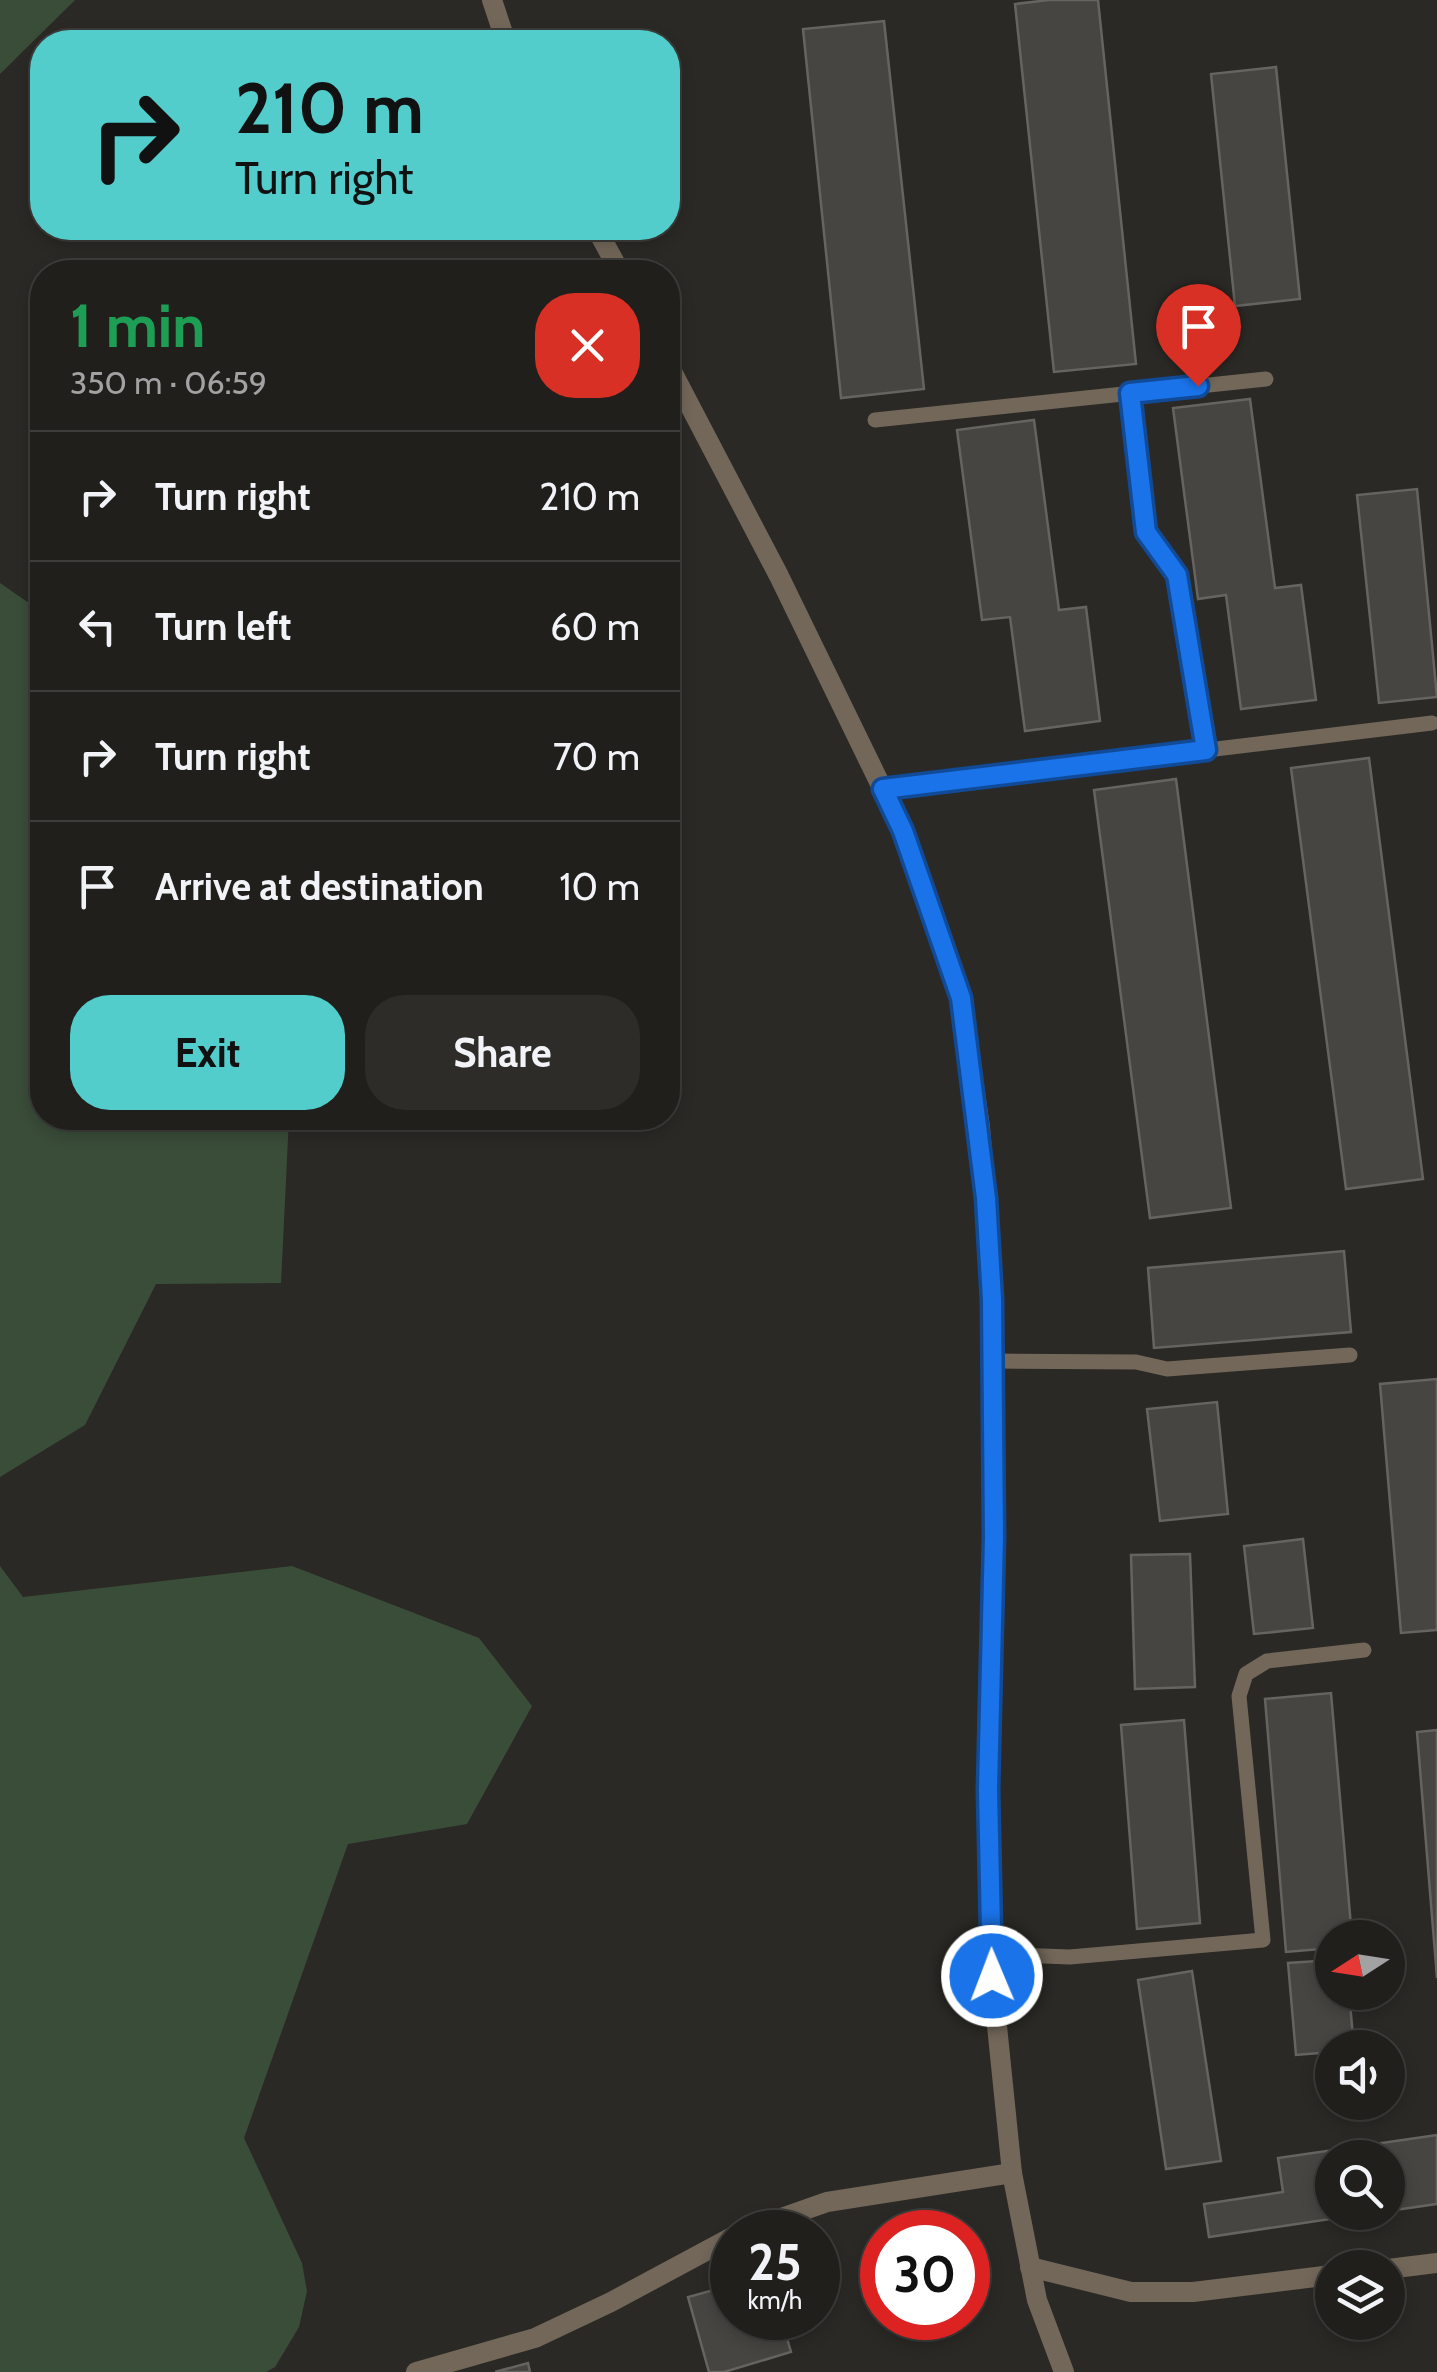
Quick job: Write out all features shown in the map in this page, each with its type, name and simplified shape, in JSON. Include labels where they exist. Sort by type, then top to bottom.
[{"type":"street","points":[[492,0],[502,30]]},
{"type":"street","points":[[680,387],[779,576],[903,831],[961,998],[980,1127],[991,1250],[994,1537],[988,1790],[992,1954],[1012,2174],[1038,2300],[1064,2372]]},
{"type":"street","points":[[804,2210],[827,2202],[1012,2174]]},
{"type":"street","points":[[416,2372],[534,2338],[710,2249]]},
{"type":"street","points":[[1405,2266],[1437,2263]]},
{"type":"street","points":[[1030,2268],[1131,2292],[1193,2292],[1315,2277]]},
{"type":"lane","points":[[876,420],[1266,379]]},
{"type":"lane","points":[[1130,393],[1146,532],[1177,575],[1206,750]]},
{"type":"lane","points":[[883,789],[1432,722]]},
{"type":"lane","points":[[993,1361],[1136,1362],[1166,1369],[1350,1355]]},
{"type":"lane","points":[[992,1954],[1070,1957],[1263,1940],[1239,1696],[1246,1674],[1267,1662],[1364,1650]]},
{"type":"green space","points":[[0,0],[75,0],[45,30],[30,30],[30,44],[0,74]]},
{"type":"green space","points":[[0,583],[30,604],[30,1130],[288,1130],[281,1283],[156,1284],[85,1425],[0,1477]]},
{"type":"green space","points":[[0,1566],[23,1597],[292,1566],[479,1638],[532,1706],[467,1824],[348,1844],[244,2138],[302,2263],[307,2291],[299,2327],[275,2367],[266,2372],[0,2372]]},
{"type":"building","points":[[1098,0],[1136,364],[1054,372],[1015,4]]},
{"type":"building","points":[[884,21],[924,389],[841,398],[803,29]]},
{"type":"building","points":[[1276,67],[1300,299],[1235,306],[1211,74]]},
{"type":"building","points":[[1250,399],[1275,588],[1301,585],[1316,700],[1241,709],[1226,595],[1198,599],[1173,408]]},
{"type":"building","points":[[1034,420],[1059,610],[1086,607],[1100,721],[1025,731],[1010,617],[982,620],[957,430]]},
{"type":"building","points":[[1417,489],[1437,697],[1379,703],[1357,495]]},
{"type":"building","points":[[1369,758],[1423,1179],[1346,1189],[1291,768]]},
{"type":"building","points":[[1176,779],[1231,1208],[1150,1218],[1094,790]]},
{"type":"building","points":[[1344,1251],[1351,1332],[1154,1348],[1148,1268]]},
{"type":"building","points":[[1437,1379],[1437,1630],[1401,1633],[1380,1384]]},
{"type":"building","points":[[1217,1402],[1228,1514],[1160,1521],[1147,1409]]},
{"type":"building","points":[[1303,1539],[1313,1628],[1254,1634],[1244,1546]]},
{"type":"building","points":[[1190,1554],[1195,1687],[1135,1689],[1131,1555]]},
{"type":"building","points":[[1331,1693],[1350,1920],[1315,1920],[1315,1949],[1286,1952],[1265,1699]]},
{"type":"building","points":[[1184,1720],[1200,1923],[1137,1929],[1121,1725]]},
{"type":"building","points":[[1437,1730],[1437,1978],[1417,1732]]},
{"type":"building","points":[[1315,1961],[1315,2010],[1351,2010],[1352,2030],[1315,2030],[1315,2053],[1296,2055],[1288,1963]]},
{"type":"building","points":[[1192,1971],[1221,2161],[1166,2169],[1138,1980]]},
{"type":"building","points":[[1437,2135],[1437,2204],[1405,2209],[1402,2140]]},
{"type":"building","points":[[1315,2153],[1315,2221],[1209,2237],[1204,2204],[1283,2192],[1278,2158]]},
{"type":"building","points":[[710,2291],[710,2340],[787,2340],[791,2352],[724,2372],[709,2372],[688,2297]]},
{"type":"building","points":[[528,2363],[530,2372],[495,2372]]},
{"type":"route","points":[[992,1976],[988,1790],[994,1537],[992,1268],[980,1127],[961,998],[903,831],[883,789],[1206,750],[1177,575],[1146,532],[1130,393],[1198,386]]}]
